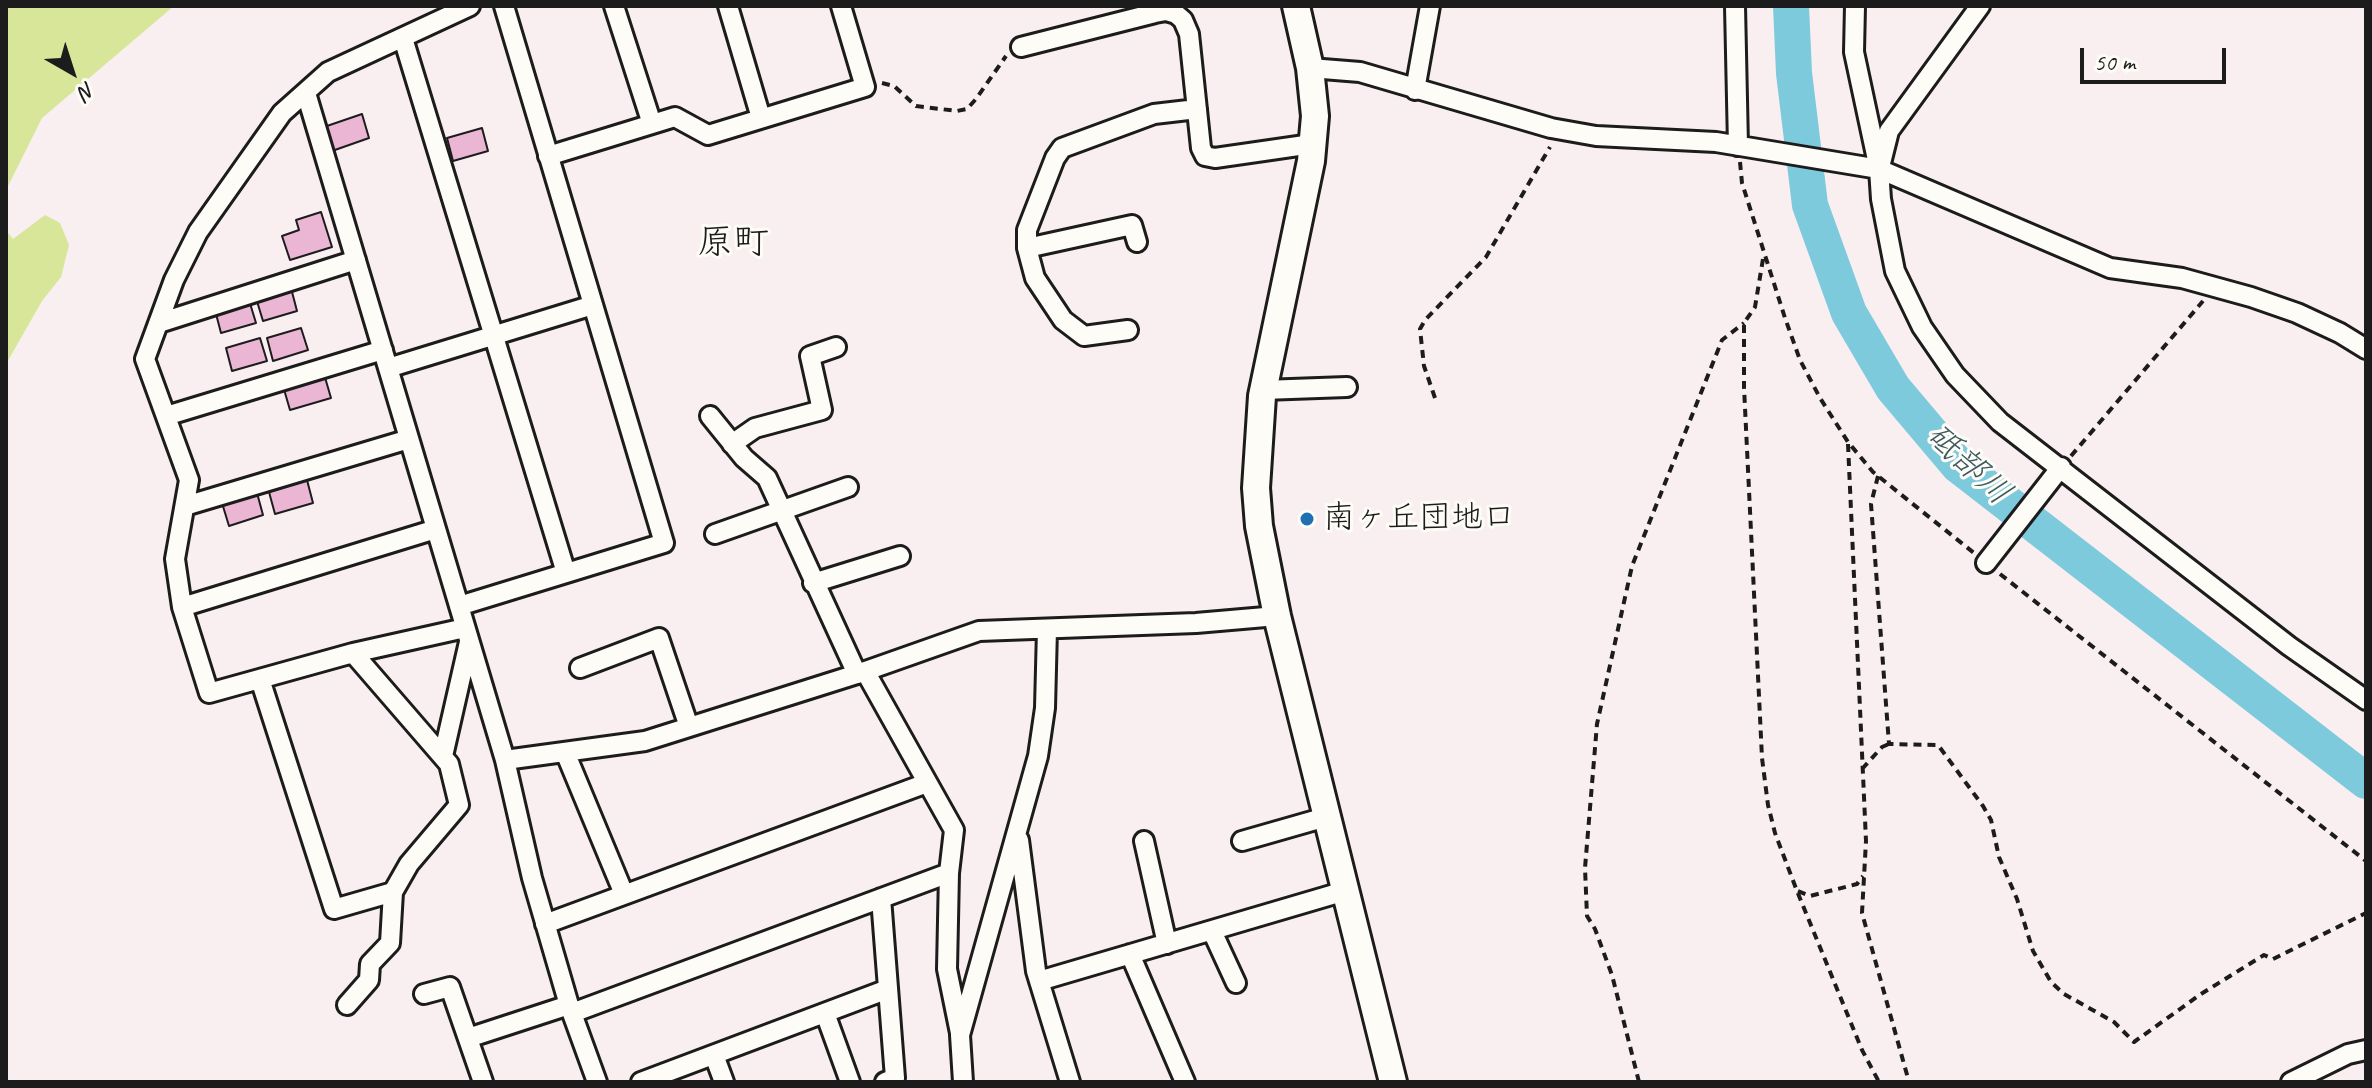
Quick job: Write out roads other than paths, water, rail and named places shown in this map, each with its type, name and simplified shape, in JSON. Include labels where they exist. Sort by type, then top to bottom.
[{"type":"street","points":[[467,634],[353,653],[209,693],[182,607],[175,559],[189,480],[145,359],[174,280],[198,232],[282,113],[328,72],[470,6]]},
{"type":"street","points":[[459,606],[664,543],[504,6]]},
{"type":"street","points":[[614,6],[652,124]]},
{"type":"street","points":[[728,6],[761,118]]},
{"type":"street","points":[[548,156],[675,117],[708,135],[865,87],[841,6]]},
{"type":"street","points":[[1296,6],[1310,68],[1315,116],[1311,161],[1263,390],[1256,488],[1259,526],[1277,616],[1393,1082]]},
{"type":"street","points":[[1415,90],[1430,6]]},
{"type":"street","points":[[1735,6],[1746,147]]},
{"type":"street","points":[[1855,6],[1854,52],[1872,168],[1895,271],[1922,327],[1955,375],[2000,422],[2058,470],[2289,646],[2366,700]]},
{"type":"street","points":[[1872,168],[1889,131],[1980,6]]},
{"type":"street","points":[[1021,47],[1155,13],[1166,11],[1176,14],[1183,20],[1189,34],[1201,148],[1205,156],[1215,158],[1312,144]]},
{"type":"street","points":[[403,38],[566,573]]},
{"type":"street","points":[[1310,68],[1360,72],[1551,128],[1580,133],[1716,142],[1872,168],[2110,268],[2182,278],[2215,287],[2297,313],[2366,349]]},
{"type":"street","points":[[306,93],[505,760],[545,924],[597,1082]]},
{"type":"street","points":[[1128,330],[1084,336],[1074,330],[1042,292],[1029,262],[1027,230],[1055,158],[1062,148],[1154,114],[1197,109]]},
{"type":"street","points":[[1027,248],[1132,225],[1137,242]]},
{"type":"street","points":[[159,323],[356,260]]},
{"type":"street","points":[[166,416],[385,359],[493,336],[593,305]]},
{"type":"street","points":[[732,444],[755,428],[822,410],[810,356],[836,347]]},
{"type":"street","points":[[1263,390],[1347,387]]},
{"type":"street","points":[[710,416],[744,458],[767,478],[813,583],[861,672],[954,830],[949,873],[947,969],[960,1035],[963,1082]]},
{"type":"street","points":[[185,506],[409,439]]},
{"type":"street","points":[[1989,560],[2058,470]]},
{"type":"street","points":[[715,534],[848,487]]},
{"type":"street","points":[[182,607],[436,529]]},
{"type":"street","points":[[813,583],[900,556]]},
{"type":"street","points":[[505,760],[645,741],[979,631],[1196,623],[1277,616]]},
{"type":"street","points":[[960,1035],[1038,756],[1045,708],[1047,629]]},
{"type":"street","points":[[443,756],[467,634]]},
{"type":"street","points":[[580,668],[659,638],[689,727]]},
{"type":"street","points":[[347,1005],[369,980],[370,964],[390,943],[393,892],[417,854],[459,805],[449,764],[353,653]]},
{"type":"street","points":[[260,679],[334,909],[393,892]]},
{"type":"street","points":[[565,752],[624,894]]},
{"type":"street","points":[[545,924],[927,783]]},
{"type":"street","points":[[1242,841],[1326,817]]},
{"type":"street","points":[[1018,829],[1039,981],[1070,1082]]},
{"type":"street","points":[[1144,841],[1167,944]]},
{"type":"street","points":[[468,1038],[571,1009],[949,873]]},
{"type":"street","points":[[1039,981],[1345,891]]},
{"type":"street","points":[[881,898],[895,1078],[885,1082]]},
{"type":"street","points":[[1212,931],[1236,983]]},
{"type":"street","points":[[1130,954],[1185,1082]]},
{"type":"street","points":[[424,994],[450,987],[483,1082]]},
{"type":"street","points":[[641,1082],[888,989]]},
{"type":"street","points":[[825,1013],[850,1082]]},
{"type":"street","points":[[2291,1082],[2348,1054],[2365,1051]]},
{"type":"street","points":[[714,1055],[724,1082]]},
{"type":"waterway","name":"砥部川","points":[[1791,6],[1794,73],[1810,205],[1849,313],[1893,388],[1958,465],[2366,781]]},
{"type":"place","name":"南ヶ丘団地口","points":[[1307,519]]},
{"type":"district","name":"原町","points":[[733,244]]}]
